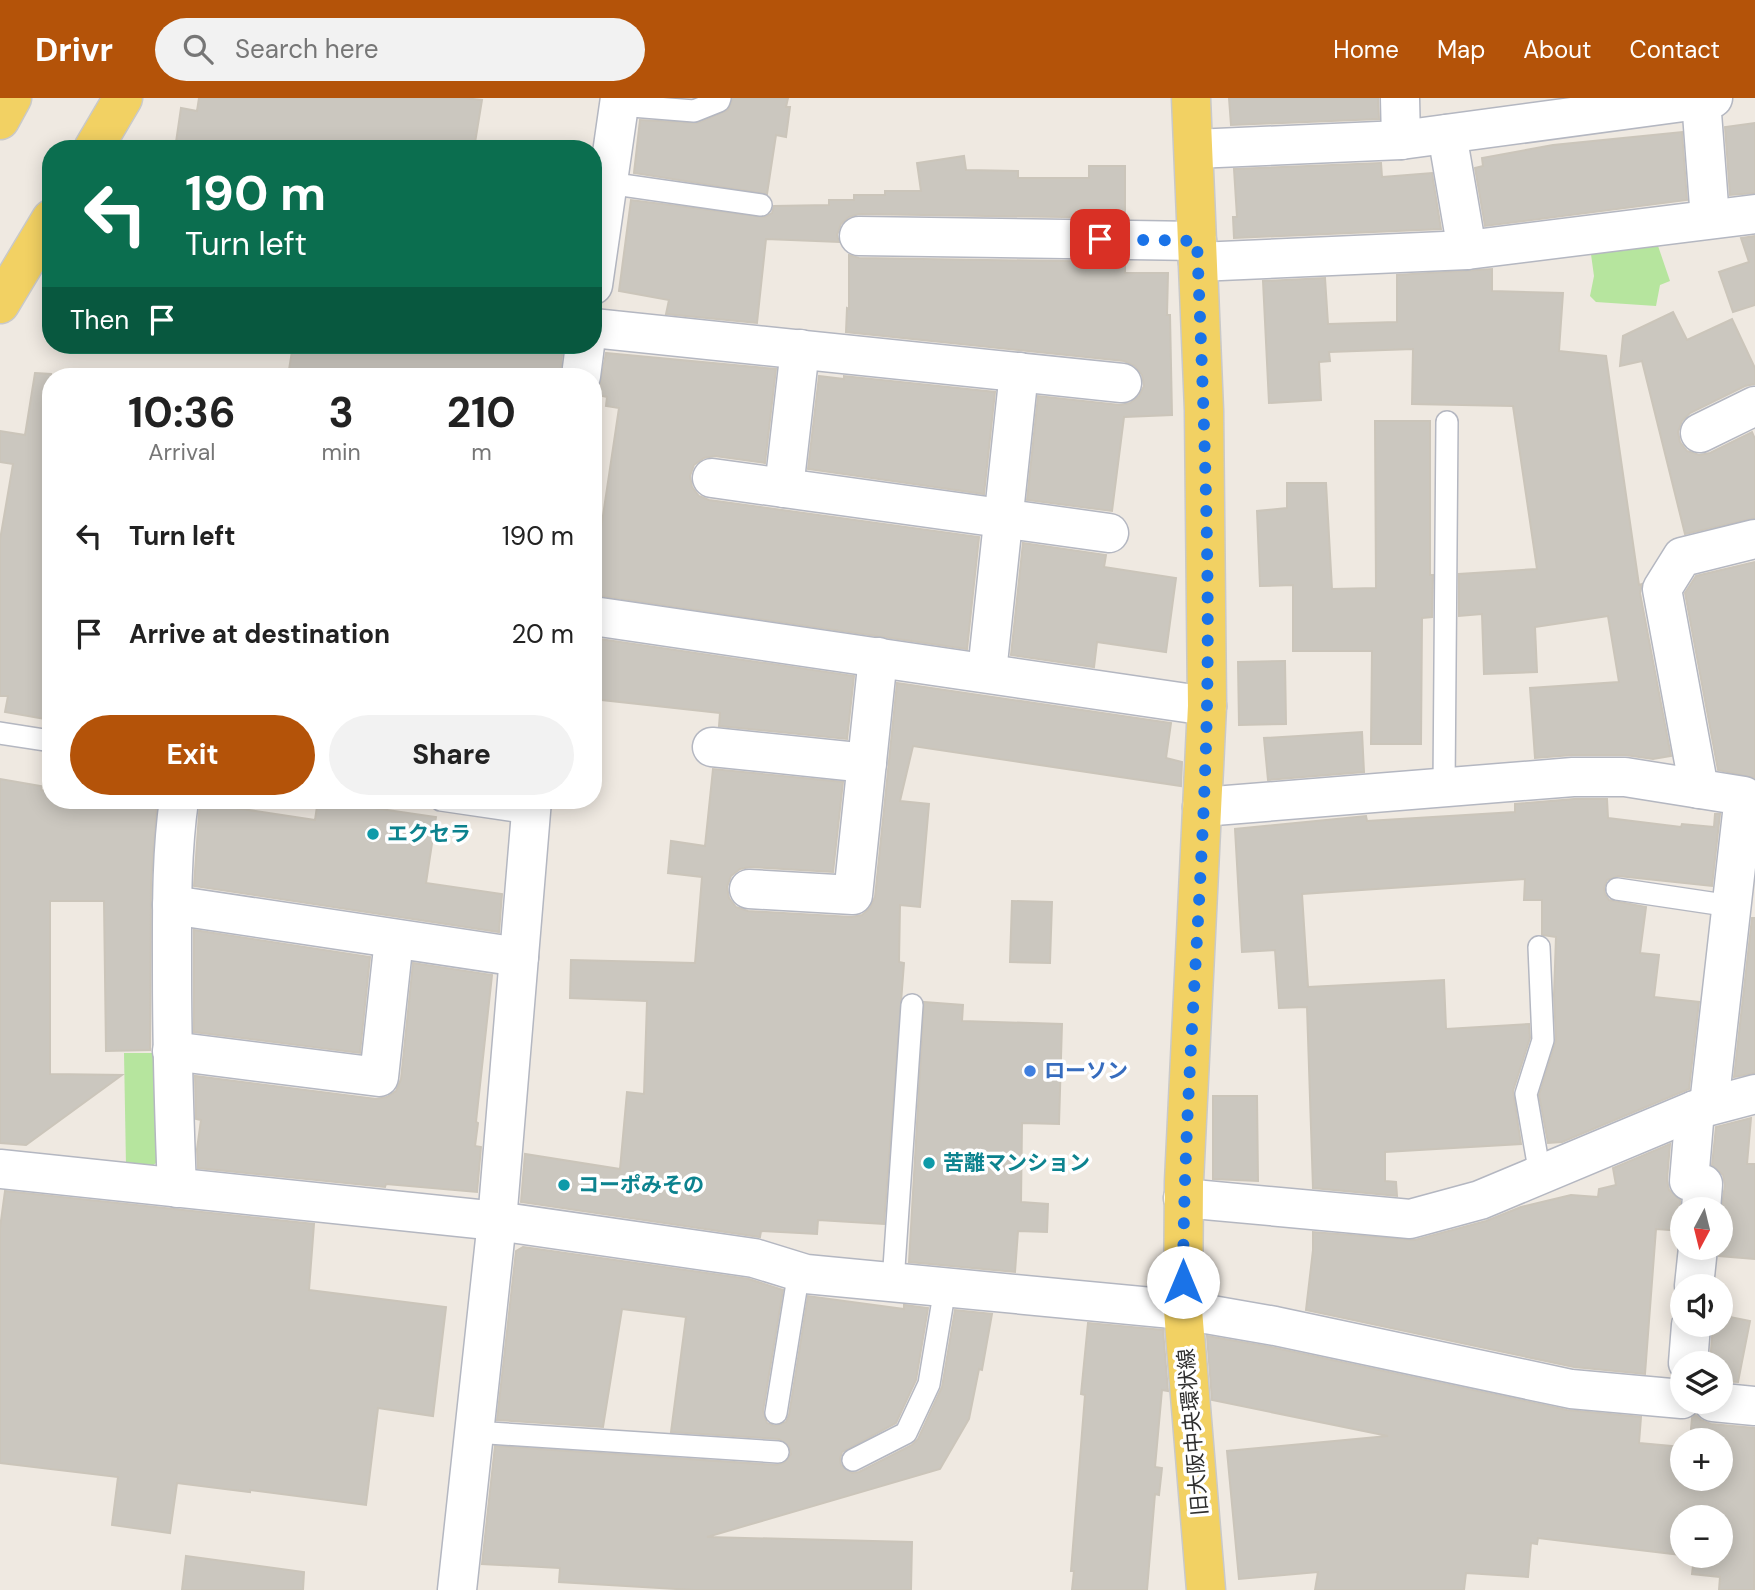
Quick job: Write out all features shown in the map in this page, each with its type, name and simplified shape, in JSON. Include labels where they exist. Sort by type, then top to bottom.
[{"type":"main road","points":[[0,120],[12,98]]},
{"type":"main road","points":[[98,140],[123,98]]},
{"type":"main road","name":"旧大阪中央環状線","points":[[1191,98],[1204,410],[1207,706],[1183,1198],[1183,1310],[1206,1590]]},
{"type":"main road","points":[[0,304],[42,234]]},
{"type":"street","points":[[1401,98],[1401,140]]},
{"type":"street","points":[[1194,149],[1401,140],[1707,99],[1710,219]]},
{"type":"street","points":[[602,223],[619,102]]},
{"type":"street","points":[[1447,134],[1467,250]]},
{"type":"street","points":[[859,236],[1197,251],[1467,250],[1755,214]]},
{"type":"street","points":[[602,329],[1122,383]]},
{"type":"street","points":[[784,488],[800,349]]},
{"type":"street","points":[[987,672],[1019,372]]},
{"type":"street","points":[[1700,433],[1755,406]]},
{"type":"street","points":[[712,478],[1109,533]]},
{"type":"street","points":[[1699,789],[1662,589],[1682,557],[1755,539]]},
{"type":"street","points":[[602,617],[1207,706]]},
{"type":"street","points":[[749,889],[853,895],[878,657]]},
{"type":"street","points":[[712,747],[867,763]]},
{"type":"street","points":[[1202,807],[1573,777],[1625,777],[1749,796],[1738,920],[1689,1181],[1703,1184],[1702,1197]]},
{"type":"street","points":[[177,1188],[172,905],[173,838],[178,809]]},
{"type":"street","points":[[457,1590],[497,1221],[531,809]]},
{"type":"street","points":[[172,905],[519,957]]},
{"type":"street","points":[[173,1051],[379,1077],[394,939]]},
{"type":"street","points":[[1183,1198],[1410,1219],[1480,1200],[1702,1108],[1755,1094]]},
{"type":"street","points":[[0,1169],[497,1221],[754,1258],[799,1272],[1183,1310],[1275,1326],[1571,1389],[1670,1398]]},
{"type":"street","points":[[1733,1404],[1755,1406]]},
{"type":"lane","points":[[619,102],[694,111],[719,101],[720,98]]},
{"type":"lane","points":[[608,183],[761,205]]},
{"type":"lane","points":[[1444,788],[1447,422]]},
{"type":"lane","points":[[0,733],[42,740]]},
{"type":"lane","points":[[1617,889],[1738,920]]},
{"type":"lane","points":[[1539,947],[1543,1040],[1526,1094],[1540,1175]]},
{"type":"lane","points":[[893,1282],[912,1005]]},
{"type":"lane","points":[[776,1413],[799,1272]]},
{"type":"lane","points":[[853,1460],[906,1433],[929,1384],[945,1288]]},
{"type":"lane","points":[[474,1432],[778,1452]]},
{"type":"green space","points":[[1656,240],[1670,281],[1660,285],[1656,306],[1596,302],[1590,296],[1594,276],[1590,247]]},
{"type":"green space","points":[[124,1053],[163,1053],[164,1158],[150,1167],[126,1166]]},
{"type":"building","points":[[199,98],[482,100],[475,140],[176,140],[181,108],[197,111]]},
{"type":"building","points":[[733,98],[788,98],[786,107],[790,107],[786,137],[776,135],[767,194],[634,173],[640,120],[698,123],[728,110]]},
{"type":"building","points":[[1229,98],[1378,98],[1379,119],[1231,125]]},
{"type":"building","points":[[1755,123],[1755,193],[1730,195],[1725,127]]},
{"type":"building","points":[[1682,132],[1687,200],[1485,226],[1475,168],[1483,166],[1482,158],[1553,145]]},
{"type":"building","points":[[964,156],[966,170],[1018,171],[1018,178],[1089,178],[1089,166],[1125,166],[1125,218],[859,214],[849,217],[841,224],[837,235],[839,242],[766,239],[757,323],[666,314],[669,300],[619,291],[631,200],[765,217],[772,213],[774,206],[829,205],[829,200],[854,200],[854,195],[885,195],[885,191],[921,191],[917,163]]},
{"type":"building","points":[[1381,163],[1382,177],[1432,173],[1441,229],[1234,238],[1233,217],[1237,217],[1234,169]]},
{"type":"building","points":[[1755,236],[1755,305],[1733,312],[1719,272],[1749,262],[1741,238]]},
{"type":"building","points":[[849,255],[859,258],[1125,262],[1125,273],[1168,273],[1167,315],[1170,315],[1172,415],[1124,417],[1112,511],[1027,500],[1038,396],[1120,405],[1130,403],[1139,396],[1144,386],[1142,375],[1135,366],[1124,361],[846,332],[847,308],[849,309]]},
{"type":"building","points":[[1492,269],[1492,291],[1563,293],[1559,351],[1606,356],[1639,585],[1642,584],[1640,593],[1671,756],[1653,759],[1625,755],[1535,758],[1530,688],[1619,682],[1608,616],[1535,627],[1537,672],[1484,674],[1482,614],[1459,616],[1459,574],[1537,569],[1513,406],[1412,404],[1413,349],[1329,352],[1330,361],[1319,362],[1321,400],[1269,403],[1263,281],[1325,278],[1328,324],[1397,322],[1397,275]]},
{"type":"building","points":[[1673,312],[1687,340],[1732,319],[1755,368],[1755,384],[1745,386],[1690,413],[1682,421],[1678,432],[1680,442],[1687,451],[1699,455],[1710,453],[1752,432],[1755,439],[1755,518],[1685,534],[1642,361],[1620,366],[1623,336]]},
{"type":"building","points":[[606,353],[776,369],[765,463],[715,456],[704,458],[694,465],[690,476],[692,487],[699,496],[709,500],[979,537],[967,649],[602,596],[602,522],[619,408],[606,406],[607,397],[602,396]]},
{"type":"building","points":[[292,354],[562,354],[561,368],[289,368]]},
{"type":"building","points":[[35,373],[42,373],[42,718],[5,712],[8,696],[0,696],[0,540],[13,464],[0,462],[0,431],[25,435]]},
{"type":"building","points":[[819,376],[844,379],[844,376],[995,392],[984,494],[808,469]]},
{"type":"building","points":[[1375,421],[1430,421],[1432,617],[1422,618],[1421,744],[1371,744],[1372,651],[1293,651],[1293,585],[1260,586],[1257,511],[1287,508],[1287,483],[1326,483],[1332,589],[1376,588]]},
{"type":"building","points":[[1023,543],[1106,555],[1104,567],[1176,578],[1166,652],[1097,642],[1094,667],[1011,655]]},
{"type":"building","points":[[1755,562],[1755,778],[1718,770],[1685,593],[1696,576]]},
{"type":"building","points":[[602,639],[854,676],[847,739],[719,726],[720,713],[602,700]]},
{"type":"building","points":[[1285,661],[1286,724],[1239,725],[1238,662]]},
{"type":"building","points":[[897,683],[1171,723],[1166,758],[1182,762],[1181,786],[913,746],[900,801],[929,804],[920,907],[900,905],[899,962],[904,963],[884,1224],[818,1220],[817,1234],[761,1231],[760,1237],[521,1202],[525,1154],[620,1169],[627,1092],[644,1094],[647,1001],[570,998],[571,960],[695,963],[702,877],[668,873],[671,841],[705,846],[713,769],[843,782],[833,872],[750,867],[740,869],[731,876],[727,887],[729,898],[736,907],[748,911],[852,917],[862,915],[870,908],[875,897]]},
{"type":"building","points":[[1362,732],[1364,772],[1268,780],[1264,738]]},
{"type":"building","points":[[0,779],[41,786],[42,809],[156,809],[151,884],[150,1050],[106,1051],[104,901],[50,901],[50,1074],[122,1075],[26,1145],[0,1143]]},
{"type":"building","points":[[1607,799],[1608,818],[1681,827],[1682,824],[1714,827],[1715,814],[1720,814],[1712,886],[1618,876],[1607,880],[1604,888],[1609,900],[1646,907],[1640,953],[1659,955],[1654,997],[1699,1002],[1689,1089],[1562,1142],[1548,1143],[1539,1095],[1556,1040],[1556,937],[1542,935],[1542,900],[1524,900],[1525,879],[1302,894],[1308,987],[1444,980],[1446,1029],[1529,1024],[1530,1038],[1513,1091],[1521,1144],[1385,1152],[1385,1181],[1396,1182],[1397,1196],[1313,1188],[1307,1007],[1279,1008],[1275,950],[1242,952],[1235,829],[1366,816],[1367,821],[1515,812],[1515,804]]},
{"type":"building","points":[[199,809],[242,809],[315,820],[317,809],[380,809],[436,817],[426,883],[502,894],[499,932],[194,886]]},
{"type":"building","points":[[1012,901],[1052,902],[1050,963],[1010,962]]},
{"type":"building","points":[[1752,918],[1755,918],[1755,1073],[1734,1077]]},
{"type":"building","points":[[194,930],[370,957],[360,1053],[194,1032]]},
{"type":"building","points":[[413,963],[492,975],[476,1122],[475,1146],[481,1147],[477,1192],[386,1184],[385,1187],[198,1168],[197,1149],[201,1120],[196,1119],[195,1076],[376,1099],[387,1097],[396,1091],[401,1079]]},
{"type":"building","points":[[924,1002],[963,1005],[962,1021],[1062,1024],[1059,1124],[1022,1123],[1021,1202],[1048,1204],[1047,1232],[1018,1231],[1015,1272],[909,1262]]},
{"type":"building","points":[[1213,1096],[1257,1096],[1258,1181],[1213,1179]]},
{"type":"building","points":[[1751,1118],[1747,1164],[1755,1164],[1755,1259],[1733,1257],[1733,1197],[1723,1197],[1723,1175],[1712,1165],[1716,1127]]},
{"type":"building","points":[[1670,1144],[1667,1180],[1669,1190],[1677,1197],[1670,1197],[1670,1230],[1656,1229],[1645,1374],[1574,1367],[1306,1310],[1313,1232],[1415,1240],[1486,1221],[1521,1207],[1571,1195],[1598,1197],[1599,1189],[1616,1185],[1613,1168]]},
{"type":"building","points":[[5,1191],[314,1224],[309,1290],[446,1307],[433,1416],[378,1408],[366,1505],[177,1483],[170,1533],[112,1525],[118,1477],[0,1463],[0,1228]]},
{"type":"building","points":[[523,1247],[749,1279],[783,1290],[763,1411],[767,1423],[775,1426],[786,1422],[789,1415],[808,1296],[904,1309],[904,1305],[928,1308],[916,1380],[896,1423],[842,1452],[841,1465],[852,1473],[912,1445],[918,1439],[942,1387],[955,1310],[992,1314],[982,1370],[979,1369],[969,1419],[940,1469],[707,1537],[912,1542],[911,1590],[693,1590],[559,1582],[560,1568],[482,1564],[495,1446],[777,1465],[784,1463],[791,1454],[789,1446],[779,1439],[671,1432],[686,1317],[622,1309],[603,1427],[497,1420],[516,1251]]},
{"type":"building","points":[[1733,1318],[1750,1321],[1738,1382],[1733,1382],[1733,1351],[1711,1351],[1712,1337],[1733,1337]]},
{"type":"building","points":[[1088,1323],[1163,1330],[1168,1391],[1162,1390],[1155,1467],[1162,1468],[1159,1495],[1155,1494],[1147,1590],[1072,1590],[1074,1571],[1071,1571],[1085,1395],[1081,1394]]},
{"type":"building","points":[[1207,1336],[1271,1347],[1567,1410],[1641,1417],[1639,1443],[1670,1446],[1670,1491],[1733,1491],[1733,1428],[1691,1428],[1692,1418],[1696,1415],[1711,1424],[1755,1428],[1754,1590],[1719,1590],[1720,1577],[1692,1574],[1693,1568],[1733,1568],[1733,1505],[1670,1505],[1670,1554],[1538,1538],[1537,1544],[1531,1543],[1528,1577],[1466,1573],[1464,1590],[1315,1590],[1318,1572],[1239,1579],[1227,1451],[1388,1436],[1212,1400]]},
{"type":"building","points":[[186,1556],[304,1572],[303,1590],[182,1590]]},
{"type":"place","name":"エクセラ","points":[[373,834]]},
{"type":"place","name":"ローソン","points":[[1030,1071]]},
{"type":"place","name":"苦離マンション","points":[[929,1163]]},
{"type":"place","name":"コーポみその","points":[[564,1185]]},
{"type":"route","points":[[1100,239],[1197,241],[1204,410],[1207,706],[1183,1198],[1183,1282]]}]
